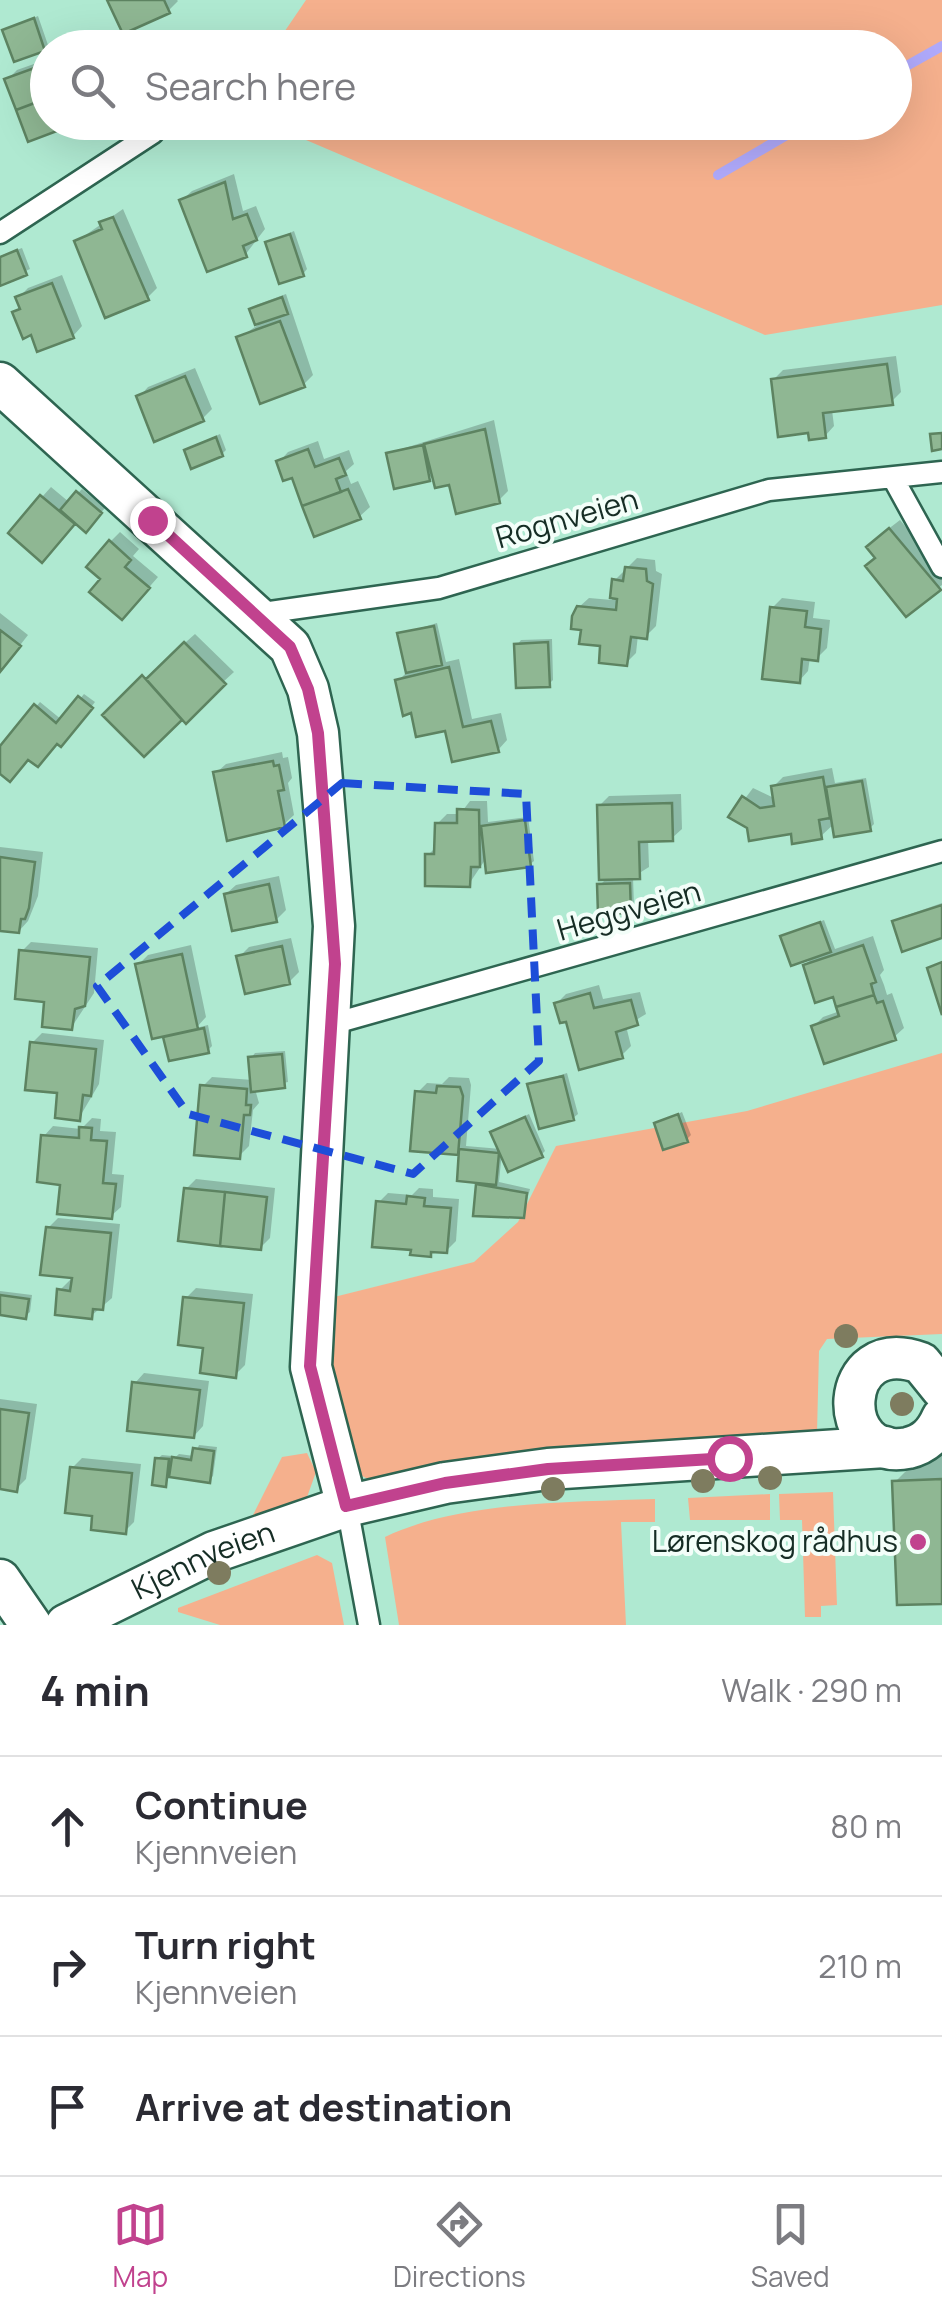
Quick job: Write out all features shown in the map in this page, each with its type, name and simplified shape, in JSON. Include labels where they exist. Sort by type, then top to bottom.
[{"type":"street","points":[[0,383],[290,647],[308,689],[318,733],[334,926],[332,1024],[310,1366],[346,1506]]},
{"type":"street","points":[[885,1447],[871,1440],[854,1414],[856,1384],[865,1371],[878,1362],[908,1358],[933,1372],[942,1389]]},
{"type":"street","name":"Kjennveien","points":[[66,1625],[214,1552],[346,1506],[445,1483],[548,1469],[914,1446],[927,1440],[942,1418]]},
{"type":"street","points":[[0,1580],[31,1625]]},
{"type":"lane","points":[[0,232],[143,140]]},
{"type":"lane","name":"Rognveien","points":[[254,615],[439,588],[769,490],[942,472]]},
{"type":"lane","points":[[894,480],[917,529],[942,567]]},
{"type":"lane","name":"Heggveien","points":[[332,1024],[942,852]]},
{"type":"lane","points":[[346,1506],[369,1625]]},
{"type":"highlighted area","points":[[342,783],[526,794],[539,1061],[413,1174],[188,1114],[97,986]]},
{"type":"shaded area","points":[[306,0],[942,0],[942,305],[765,335],[306,140],[912,140],[912,30],[286,30]]},
{"type":"shaded area","points":[[942,1053],[942,1334],[827,1339],[819,1351],[817,1433],[370,1480],[358,1474],[327,1353],[326,1299],[474,1262],[518,1222],[556,1146],[747,1111]]},
{"type":"shaded area","points":[[307,1453],[316,1472],[306,1500],[249,1523],[282,1457]]},
{"type":"shaded area","points":[[833,1492],[837,1605],[821,1606],[821,1617],[805,1617],[802,1520],[780,1520],[779,1494]]},
{"type":"shaded area","points":[[770,1494],[770,1520],[690,1520],[688,1498]]},
{"type":"shaded area","points":[[655,1499],[655,1522],[621,1522],[626,1625],[399,1625],[385,1537],[447,1516],[482,1510]]},
{"type":"shaded area","points":[[317,1555],[332,1563],[344,1625],[220,1625],[178,1612],[178,1608]]},
{"type":"building","points":[[107,0],[164,0],[170,13],[132,30],[121,30]]},
{"type":"building","points":[[34,18],[38,30],[30,30],[30,56],[14,62],[2,30]]},
{"type":"building","points":[[30,70],[30,105],[16,110],[4,79]]},
{"type":"building","points":[[30,105],[30,140],[33,140],[28,142],[16,110]]},
{"type":"building","points":[[225,182],[233,219],[247,214],[257,240],[243,246],[247,257],[207,272],[179,200]]},
{"type":"building","points":[[113,217],[149,300],[105,318],[74,241],[102,229],[99,222]]},
{"type":"building","points":[[290,234],[304,276],[279,284],[265,242]]},
{"type":"building","points":[[17,250],[27,275],[0,286],[0,257]]},
{"type":"building","points":[[52,283],[74,338],[37,352],[31,335],[23,339],[12,312],[20,309],[15,297]]},
{"type":"building","points":[[282,297],[288,314],[255,325],[249,309]]},
{"type":"building","points":[[280,321],[305,387],[260,404],[236,337]]},
{"type":"building","points":[[887,364],[893,405],[823,413],[826,438],[809,440],[808,433],[778,437],[771,379]]},
{"type":"building","points":[[185,376],[204,421],[154,442],[136,396]]},
{"type":"building","points":[[485,429],[500,503],[456,514],[449,485],[435,488],[424,444]]},
{"type":"building","points":[[942,433],[942,449],[932,451],[930,434]]},
{"type":"building","points":[[216,437],[223,456],[191,469],[184,450]]},
{"type":"building","points":[[423,445],[430,481],[394,489],[386,453]]},
{"type":"building","points":[[308,449],[315,467],[339,458],[346,475],[336,479],[341,492],[302,506],[292,478],[283,481],[276,461]]},
{"type":"building","points":[[348,489],[361,519],[314,537],[302,506]]},
{"type":"building","points":[[76,491],[102,513],[86,533],[60,510]]},
{"type":"building","points":[[40,495],[75,524],[42,563],[8,533]]},
{"type":"building","points":[[889,528],[941,590],[906,617],[865,566],[875,558],[866,547]]},
{"type":"building","points":[[109,540],[131,560],[125,567],[150,588],[122,620],[89,592],[100,579],[86,567]]},
{"type":"building","points":[[625,567],[646,569],[647,581],[653,584],[647,639],[631,637],[627,666],[599,663],[600,646],[579,644],[581,630],[571,629],[572,616],[577,606],[616,610],[617,599],[610,598],[612,579],[623,581]]},
{"type":"building","points":[[770,607],[807,611],[805,627],[821,629],[818,661],[802,659],[800,683],[762,679]]},
{"type":"building","points":[[434,626],[442,665],[406,673],[397,633]]},
{"type":"building","points":[[0,630],[21,646],[0,672]]},
{"type":"building","points":[[184,642],[226,684],[186,724],[146,679]]},
{"type":"building","points":[[548,642],[550,687],[516,688],[514,644]]},
{"type":"building","points":[[449,667],[463,727],[491,721],[499,752],[452,762],[445,731],[416,737],[411,713],[403,716],[395,680]]},
{"type":"building","points":[[142,675],[182,720],[144,757],[102,715]]},
{"type":"building","points":[[78,696],[93,708],[61,747],[57,744],[38,767],[28,760],[10,782],[0,774],[0,746],[34,704],[56,723]]},
{"type":"building","points":[[273,761],[274,766],[279,765],[284,790],[278,791],[285,827],[227,841],[213,772]]},
{"type":"building","points":[[823,777],[830,818],[819,820],[822,839],[792,844],[791,834],[749,841],[747,828],[728,817],[742,796],[760,808],[774,806],[771,786]]},
{"type":"building","points":[[862,781],[871,831],[834,837],[826,787]]},
{"type":"building","points":[[672,803],[673,841],[639,842],[640,879],[599,880],[597,805]]},
{"type":"building","points":[[457,809],[479,810],[480,867],[471,867],[470,887],[425,886],[425,854],[434,854],[435,823],[457,823]]},
{"type":"building","points":[[525,820],[531,867],[486,873],[481,826]]},
{"type":"building","points":[[0,857],[35,862],[29,908],[25,919],[21,919],[19,933],[0,931]]},
{"type":"building","points":[[630,883],[631,913],[598,914],[597,884]]},
{"type":"building","points":[[269,884],[277,922],[232,931],[224,894]]},
{"type":"building","points":[[942,905],[942,938],[902,952],[892,921]]},
{"type":"building","points":[[820,922],[831,952],[791,966],[780,936]]},
{"type":"building","points":[[863,945],[876,982],[871,984],[874,995],[836,1007],[833,997],[815,1003],[803,965]]},
{"type":"building","points":[[282,946],[290,984],[245,994],[236,956]]},
{"type":"building","points":[[19,950],[90,957],[85,1006],[75,1009],[72,1030],[42,1027],[44,1002],[15,999]]},
{"type":"building","points":[[182,954],[198,1029],[152,1039],[135,964]]},
{"type":"building","points":[[942,962],[942,1015],[927,968]]},
{"type":"building","points":[[590,993],[594,1008],[631,1000],[638,1025],[616,1032],[623,1058],[579,1070],[566,1022],[560,1023],[554,1003]]},
{"type":"building","points":[[874,995],[877,1003],[883,1001],[896,1040],[824,1064],[811,1026],[839,1016],[836,1007]]},
{"type":"building","points":[[204,1028],[209,1053],[169,1061],[163,1037]]},
{"type":"building","points":[[30,1042],[96,1049],[91,1096],[83,1095],[80,1121],[55,1118],[57,1093],[25,1090]]},
{"type":"building","points":[[282,1054],[285,1088],[251,1092],[248,1057]]},
{"type":"building","points":[[563,1076],[574,1120],[539,1129],[527,1084]]},
{"type":"building","points":[[200,1085],[247,1089],[250,1115],[244,1115],[240,1159],[194,1155]]},
{"type":"building","points":[[437,1086],[460,1087],[463,1096],[458,1155],[410,1151],[415,1091],[436,1093]]},
{"type":"building","points":[[678,1114],[688,1142],[663,1150],[654,1123]]},
{"type":"building","points":[[525,1117],[543,1157],[508,1172],[490,1132]]},
{"type":"building","points":[[79,1127],[92,1128],[91,1140],[107,1141],[103,1183],[116,1184],[112,1219],[57,1214],[60,1185],[37,1182],[41,1135],[79,1138]]},
{"type":"building","points":[[459,1149],[499,1153],[496,1185],[457,1181]]},
{"type":"building","points":[[476,1184],[527,1193],[524,1218],[473,1216]]},
{"type":"building","points":[[184,1188],[225,1192],[220,1246],[178,1241]]},
{"type":"building","points":[[225,1192],[267,1197],[261,1250],[220,1246]]},
{"type":"building","points":[[407,1196],[425,1198],[424,1206],[451,1208],[447,1253],[431,1252],[431,1257],[410,1255],[411,1250],[372,1247],[376,1201],[406,1204]]},
{"type":"building","points":[[46,1227],[111,1233],[103,1310],[93,1309],[92,1319],[55,1315],[57,1289],[70,1291],[72,1278],[40,1275]]},
{"type":"building","points":[[0,1295],[29,1299],[26,1319],[0,1315]]},
{"type":"building","points":[[183,1297],[244,1303],[236,1378],[200,1373],[203,1348],[178,1345]]},
{"type":"building","points":[[132,1382],[200,1390],[194,1438],[127,1431]]},
{"type":"building","points":[[0,1409],[29,1413],[17,1492],[0,1489]]},
{"type":"building","points":[[193,1448],[214,1451],[210,1483],[169,1477],[172,1457],[191,1460]]},
{"type":"building","points":[[155,1458],[169,1459],[166,1487],[152,1485]]},
{"type":"building","points":[[70,1467],[132,1473],[126,1534],[91,1530],[92,1516],[65,1513]]},
{"type":"building","name":"Lørenskog rådhus","points":[[942,1479],[942,1604],[897,1605],[892,1481]]},
{"type":"waterway","points":[[912,63],[942,46]]},
{"type":"waterway","points":[[718,175],[778,140]]},
{"type":"place","name":"Lørenskog rådhus","points":[[918,1542]]},
{"type":"route","points":[[152,520],[290,647],[308,689],[318,733],[335,964],[310,1366],[314,1394],[346,1506],[445,1483],[548,1469],[729,1458]]}]
